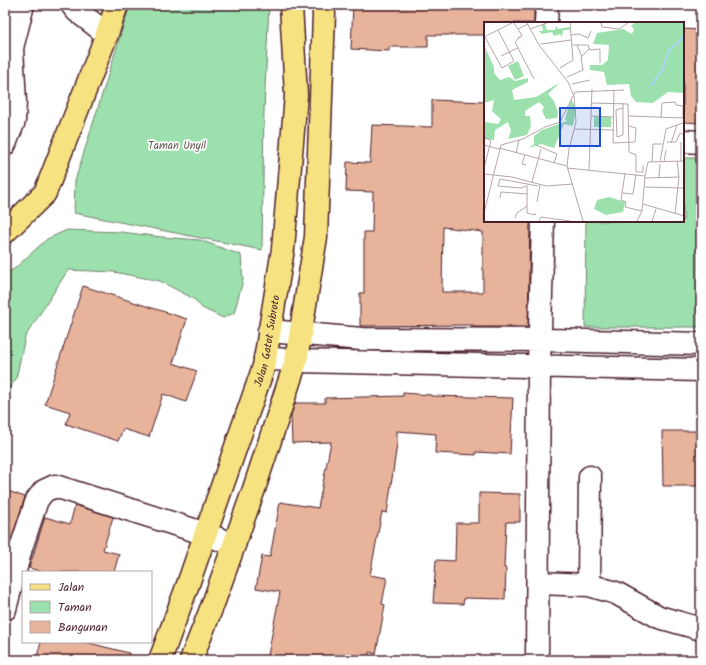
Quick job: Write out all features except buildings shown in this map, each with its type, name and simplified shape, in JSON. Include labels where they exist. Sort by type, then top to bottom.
[{"type":"main road","points":[[5,232],[45,193],[117,5]]},
{"type":"main road","name":"Jalan Gatot Subroto","points":[[160,660],[206,534],[264,366],[283,249],[296,95],[291,5]]},
{"type":"main road","points":[[190,660],[254,489],[296,361],[316,237],[324,14],[322,5]]},
{"type":"street","points":[[5,144],[14,122],[15,102],[12,48],[23,5]]},
{"type":"street","points":[[72,5],[77,11],[107,34]]},
{"type":"street","points":[[546,22],[547,5]]},
{"type":"street","points":[[684,141],[701,142]]},
{"type":"street","points":[[537,660],[540,340],[543,222]]},
{"type":"street","points":[[269,331],[362,339],[540,340],[701,344]]},
{"type":"street","points":[[665,343],[665,369]]},
{"type":"street","points":[[265,358],[296,361],[701,370]]},
{"type":"street","points":[[589,585],[590,477]]},
{"type":"street","points":[[5,609],[21,548],[37,500],[44,491],[55,486],[206,534],[234,545]]},
{"type":"street","points":[[538,583],[589,585],[616,593],[659,617],[701,630]]},
{"type":"green space","name":"Taman Unyil","points":[[130,5],[269,5],[264,111],[262,250],[74,213],[75,181]]},
{"type":"green space","points":[[684,158],[701,158],[701,327],[585,327],[586,222],[684,222]]},
{"type":"green space","points":[[67,230],[121,232],[200,240],[241,255],[243,280],[234,313],[223,318],[202,308],[194,299],[160,281],[114,272],[68,270],[25,337],[16,379],[5,394],[5,273],[14,269],[47,239]]}]
